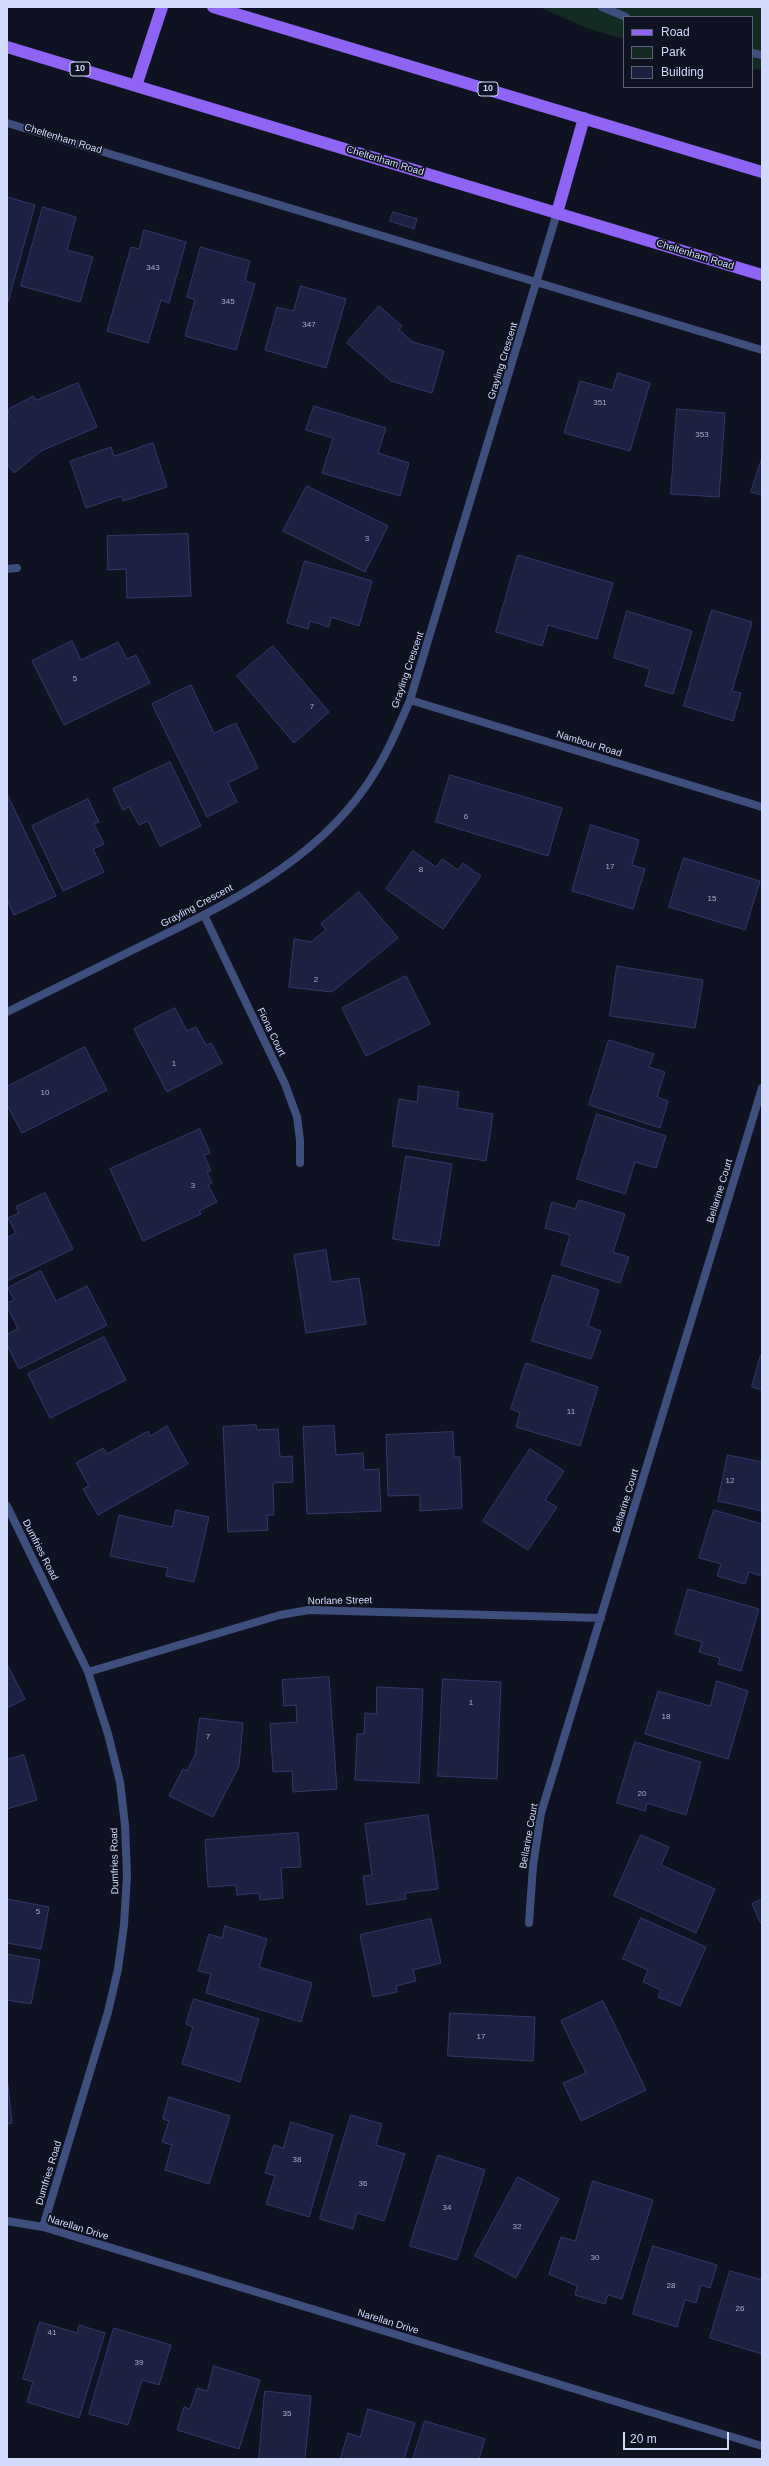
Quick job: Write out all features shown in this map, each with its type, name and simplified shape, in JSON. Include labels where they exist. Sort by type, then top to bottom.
[{"type":"main road","points":[[136,86],[162,7]]},
{"type":"main road","name":"10","points":[[213,7],[762,172]]},
{"type":"main road","name":"Cheltenham Road","points":[[7,47],[762,276]]},
{"type":"main road","points":[[557,213],[584,118]]},
{"type":"street","points":[[602,7],[624,16]]},
{"type":"street","name":"Cheltenham Road","points":[[7,123],[762,350]]},
{"type":"street","name":"Grayling Crescent","points":[[7,1012],[204,915],[260,884],[298,856],[335,823],[366,787],[389,749],[410,700],[538,282],[557,213]]},
{"type":"street","points":[[7,569],[17,568]]},
{"type":"street","name":"Nambour Road","points":[[410,700],[762,807]]},
{"type":"street","name":"Fiona Court","points":[[204,915],[286,1084],[297,1117],[300,1140],[300,1163]]},
{"type":"street","name":"Bellarine Court","points":[[529,1923],[533,1866],[541,1813],[762,1088]]},
{"type":"street","name":"Dumfries Road","points":[[7,1506],[88,1672],[108,1734],[120,1782],[127,1868],[124,1925],[118,1969],[108,2012],[42,2228]]},
{"type":"street","name":"Norlane Street","points":[[88,1672],[280,1615],[309,1610],[601,1618]]},
{"type":"street","name":"Narellan Drive","points":[[7,2221],[42,2228],[762,2446]]},
{"type":"green space","points":[[539,7],[762,7],[762,70],[753,69],[753,16],[623,16],[623,39],[589,29]]},
{"type":"building","points":[[7,197],[35,205],[8,302],[7,301]]},
{"type":"building","points":[[43,207],[76,217],[67,250],[93,257],[80,302],[21,286]]},
{"type":"building","points":[[393,212],[417,219],[414,229],[390,221]]},
{"type":"building","points":[[144,230],[186,242],[169,303],[161,300],[148,343],[107,331],[131,247],[139,249]]},
{"type":"building","points":[[201,247],[250,261],[245,281],[255,284],[236,350],[185,336],[195,300],[187,297]]},
{"type":"building","points":[[301,286],[346,299],[326,368],[265,350],[277,307],[293,311]]},
{"type":"building","points":[[379,306],[402,326],[399,330],[413,342],[444,351],[432,393],[391,381],[347,343]]},
{"type":"building","points":[[618,373],[650,383],[630,451],[564,433],[580,381],[612,390]]},
{"type":"building","points":[[78,383],[97,427],[41,451],[14,473],[7,464],[7,418],[10,415],[7,410],[33,396],[36,400]]},
{"type":"building","points":[[314,406],[386,428],[378,453],[409,463],[400,496],[322,473],[333,438],[306,430]]},
{"type":"building","points":[[677,409],[725,413],[719,497],[671,494]]},
{"type":"building","points":[[153,443],[167,487],[123,501],[121,496],[86,508],[70,461],[111,447],[114,456]]},
{"type":"building","points":[[762,458],[762,495],[751,492]]},
{"type":"building","points":[[307,486],[388,526],[365,572],[283,531]]},
{"type":"building","points":[[188,534],[191,596],[127,598],[126,569],[108,570],[107,536]]},
{"type":"building","points":[[518,555],[613,583],[597,639],[548,625],[542,646],[496,632]]},
{"type":"building","points":[[305,561],[372,581],[359,626],[331,617],[329,627],[310,621],[308,629],[287,623]]},
{"type":"building","points":[[712,610],[752,622],[732,691],[741,693],[733,721],[684,706]]},
{"type":"building","points":[[627,611],[692,631],[673,694],[645,686],[650,669],[614,658]]},
{"type":"building","points":[[72,641],[81,660],[118,642],[127,659],[136,655],[150,683],[64,725],[32,661]]},
{"type":"building","points":[[273,646],[329,712],[294,743],[237,676]]},
{"type":"building","points":[[191,685],[214,733],[236,723],[258,768],[228,783],[237,802],[207,817],[152,704]]},
{"type":"building","points":[[170,762],[201,826],[160,846],[148,821],[139,825],[129,807],[123,810],[113,789]]},
{"type":"building","points":[[450,775],[562,808],[548,856],[436,822]]},
{"type":"building","points":[[7,794],[56,896],[14,915],[7,900]]},
{"type":"building","points":[[88,799],[99,822],[94,824],[104,844],[93,849],[104,872],[63,891],[32,826]]},
{"type":"building","points":[[591,825],[639,840],[632,865],[645,869],[633,909],[572,891]]},
{"type":"building","points":[[413,851],[436,867],[442,859],[458,870],[463,863],[481,876],[443,929],[386,889]]},
{"type":"building","points":[[684,858],[760,881],[745,930],[669,907]]},
{"type":"building","points":[[359,892],[398,938],[332,992],[289,987],[294,939],[311,942],[326,930],[321,924]]},
{"type":"building","points":[[617,966],[703,980],[695,1028],[610,1016]]},
{"type":"building","points":[[406,976],[430,1024],[366,1056],[342,1008]]},
{"type":"building","points":[[175,1008],[187,1031],[196,1027],[206,1045],[211,1043],[222,1063],[167,1092],[134,1029]]},
{"type":"building","points":[[609,1040],[654,1054],[649,1067],[665,1072],[657,1097],[668,1101],[660,1128],[589,1105]]},
{"type":"building","points":[[85,1047],[107,1090],[22,1133],[7,1105],[7,1087]]},
{"type":"building","points":[[419,1086],[459,1092],[457,1108],[493,1114],[486,1161],[392,1146],[399,1099],[417,1102]]},
{"type":"building","points":[[597,1114],[666,1136],[656,1168],[635,1162],[625,1194],[577,1179]]},
{"type":"building","points":[[200,1129],[210,1153],[204,1155],[211,1171],[207,1172],[212,1183],[208,1185],[217,1202],[199,1211],[201,1214],[143,1241],[110,1169]]},
{"type":"building","points":[[406,1156],[452,1164],[439,1246],[393,1239]]},
{"type":"building","points":[[45,1193],[73,1249],[7,1281],[7,1238],[16,1233],[8,1218],[19,1213],[16,1207]]},
{"type":"building","points":[[579,1200],[625,1214],[613,1252],[629,1257],[620,1283],[561,1265],[570,1235],[545,1228],[552,1202],[575,1209]]},
{"type":"building","points":[[326,1250],[331,1282],[359,1278],[366,1324],[306,1333],[294,1255]]},
{"type":"building","points":[[41,1271],[56,1301],[87,1286],[107,1325],[19,1369],[7,1345],[7,1334],[18,1329],[7,1306],[7,1303],[14,1300],[8,1288]]},
{"type":"building","points":[[553,1275],[599,1290],[588,1326],[601,1331],[591,1359],[532,1341]]},
{"type":"building","points":[[104,1337],[126,1380],[50,1418],[28,1374]]},
{"type":"building","points":[[762,1355],[762,1390],[752,1387]]},
{"type":"building","points":[[526,1363],[598,1387],[580,1446],[516,1427],[520,1413],[511,1409]]},
{"type":"building","points":[[256,1425],[257,1430],[278,1429],[280,1457],[292,1456],[293,1482],[273,1483],[274,1515],[267,1515],[268,1530],[228,1532],[223,1427]]},
{"type":"building","points":[[167,1426],[188,1464],[98,1515],[83,1489],[89,1486],[76,1463],[103,1448],[107,1454],[148,1431],[150,1436]]},
{"type":"building","points":[[334,1426],[336,1455],[363,1453],[364,1470],[379,1469],[381,1511],[307,1514],[303,1427]]},
{"type":"building","points":[[453,1432],[454,1457],[460,1457],[462,1508],[420,1511],[420,1495],[388,1496],[386,1435]]},
{"type":"building","points":[[530,1449],[564,1471],[545,1500],[557,1507],[528,1550],[483,1521]]},
{"type":"building","points":[[728,1455],[762,1462],[762,1511],[718,1501]]},
{"type":"building","points":[[176,1510],[209,1517],[194,1582],[166,1576],[168,1568],[110,1556],[119,1515],[172,1527]]},
{"type":"building","points":[[714,1510],[762,1524],[762,1576],[749,1572],[745,1584],[717,1576],[721,1564],[699,1558]]},
{"type":"building","points":[[688,1589],[759,1609],[741,1671],[718,1664],[720,1658],[699,1652],[702,1642],[675,1634]]},
{"type":"building","points":[[7,1664],[25,1699],[7,1708]]},
{"type":"building","points":[[329,1677],[337,1789],[293,1792],[292,1771],[273,1772],[270,1724],[297,1722],[296,1705],[284,1706],[282,1680]]},
{"type":"building","points":[[443,1679],[501,1682],[497,1779],[438,1776]]},
{"type":"building","points":[[717,1681],[748,1691],[728,1759],[645,1734],[658,1691],[710,1706]]},
{"type":"building","points":[[377,1687],[423,1689],[419,1783],[355,1780],[357,1734],[364,1734],[365,1713],[376,1714]]},
{"type":"building","points":[[200,1718],[243,1723],[239,1766],[213,1817],[169,1796],[183,1769],[187,1771],[195,1755]]},
{"type":"building","points":[[635,1742],[701,1762],[686,1815],[647,1803],[645,1811],[617,1803]]},
{"type":"building","points":[[24,1755],[37,1800],[7,1809],[7,1760]]},
{"type":"building","points":[[428,1815],[438,1889],[405,1893],[406,1899],[367,1905],[363,1876],[372,1875],[365,1824]]},
{"type":"building","points":[[298,1833],[301,1867],[281,1868],[283,1898],[260,1900],[259,1893],[237,1895],[236,1885],[208,1887],[205,1840]]},
{"type":"building","points":[[641,1835],[669,1847],[661,1865],[715,1889],[696,1933],[614,1896]]},
{"type":"building","points":[[7,1899],[49,1907],[41,1949],[7,1943]]},
{"type":"building","points":[[762,1899],[762,1926],[752,1904]]},
{"type":"building","points":[[641,1918],[706,1947],[680,2006],[658,1997],[661,1990],[643,1982],[648,1970],[623,1959]]},
{"type":"building","points":[[431,1919],[441,1963],[413,1970],[416,1981],[396,1986],[397,1992],[373,1997],[360,1935]]},
{"type":"building","points":[[225,1926],[267,1939],[259,1967],[312,1983],[301,2022],[206,1993],[211,1974],[198,1971],[209,1934],[222,1938]]},
{"type":"building","points":[[7,1954],[40,1960],[31,2004],[7,2000]]},
{"type":"building","points":[[194,1999],[259,2019],[240,2082],[182,2064],[193,2027],[186,2024]]},
{"type":"building","points":[[603,2001],[646,2090],[581,2121],[563,2083],[586,2073],[561,2021]]},
{"type":"building","points":[[450,2013],[535,2017],[533,2061],[448,2056]]},
{"type":"building","points":[[7,2075],[12,2123],[7,2124]]},
{"type":"building","points":[[169,2097],[230,2116],[209,2184],[165,2170],[172,2145],[162,2142],[169,2121],[163,2119]]},
{"type":"building","points":[[351,2115],[382,2124],[376,2145],[405,2154],[384,2221],[357,2213],[353,2229],[320,2219]]},
{"type":"building","points":[[291,2122],[333,2135],[309,2217],[266,2204],[275,2176],[265,2173],[274,2145],[283,2148]]},
{"type":"building","points":[[438,2155],[485,2170],[457,2260],[410,2246]]},
{"type":"building","points":[[518,2177],[559,2199],[516,2278],[475,2256]]},
{"type":"building","points":[[593,2181],[653,2200],[622,2299],[608,2295],[605,2304],[575,2295],[577,2286],[549,2274],[561,2237],[575,2241]]},
{"type":"building","points":[[653,2246],[717,2265],[710,2288],[701,2285],[696,2303],[685,2300],[677,2327],[633,2314]]},
{"type":"building","points":[[730,2271],[762,2280],[762,2354],[710,2338]]},
{"type":"building","points":[[40,2322],[77,2333],[79,2325],[105,2333],[79,2418],[27,2402],[33,2382],[23,2379]]},
{"type":"building","points":[[114,2328],[171,2345],[159,2385],[142,2380],[128,2425],[89,2414]]},
{"type":"building","points":[[214,2366],[260,2380],[239,2449],[177,2430],[184,2407],[190,2409],[197,2388],[207,2391]]},
{"type":"building","points":[[265,2391],[311,2396],[305,2459],[259,2459]]},
{"type":"building","points":[[368,2409],[415,2423],[404,2459],[340,2459],[348,2433],[360,2437]]},
{"type":"building","points":[[425,2421],[485,2439],[479,2459],[413,2459]]}]
